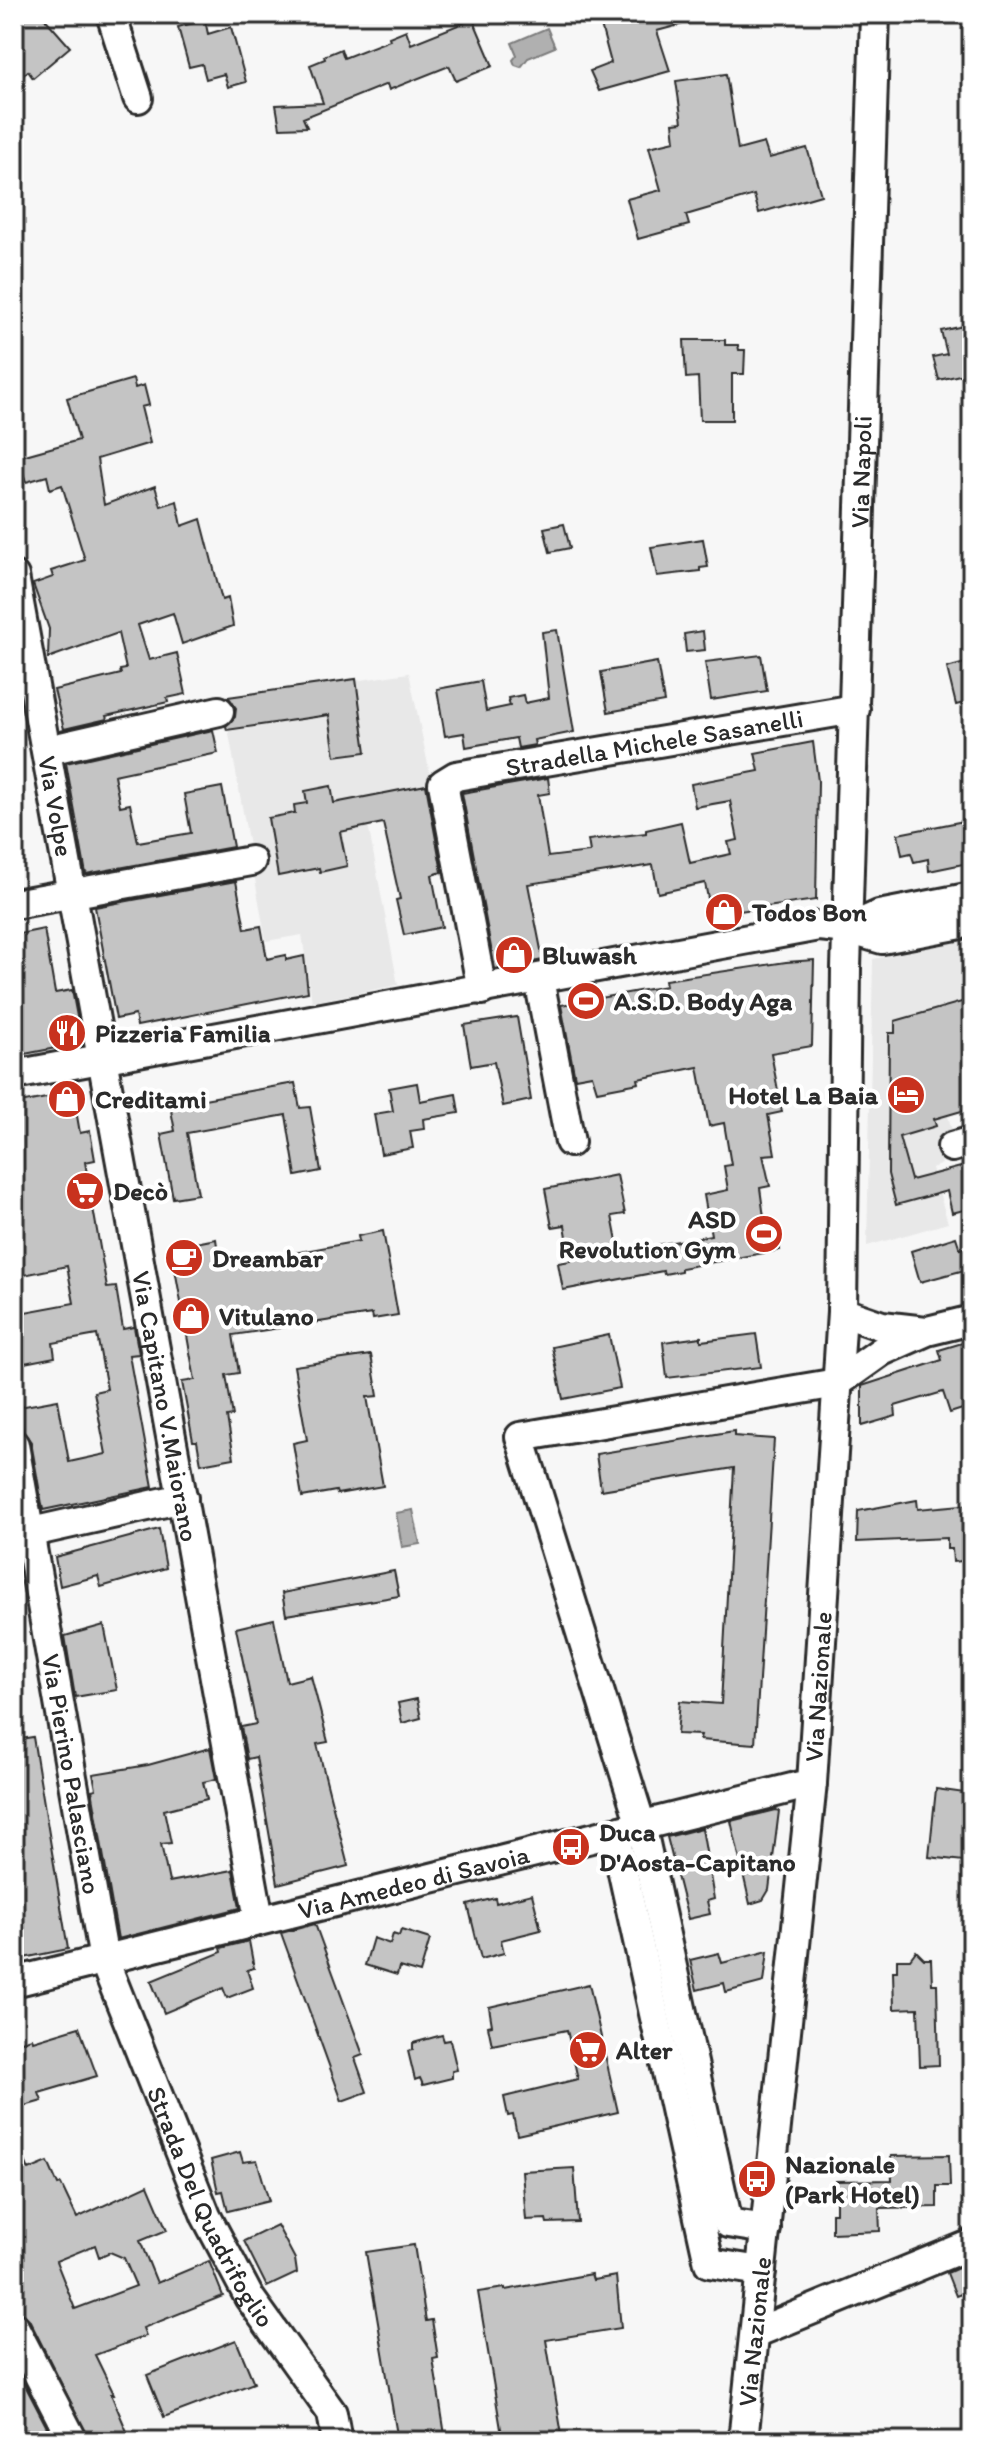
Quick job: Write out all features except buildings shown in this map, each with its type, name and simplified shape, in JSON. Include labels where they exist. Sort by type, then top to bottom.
[{"type":"street","points":[[111,14],[138,98]]},
{"type":"street","name":"Via Napoli","points":[[848,929],[875,14]]},
{"type":"street","name":"Via Volpe","points":[[14,576],[22,666],[48,750],[73,894]]},
{"type":"street","name":"Stradella Michele Sasanelli","points":[[482,990],[443,784],[456,776],[855,709]]},
{"type":"street","points":[[48,750],[219,711]]},
{"type":"street","points":[[14,904],[251,861]]},
{"type":"street","name":"Via Capitano V.Maiorano","points":[[73,894],[259,1919]]},
{"type":"street","points":[[848,929],[879,915],[972,897]]},
{"type":"street","points":[[14,1075],[819,926],[848,929],[882,939],[972,922]]},
{"type":"street","name":"Via Nazionale","points":[[743,2441],[812,1783],[842,1312],[848,929]]},
{"type":"street","points":[[539,979],[570,1142]]},
{"type":"street","points":[[842,1312],[882,1326],[927,1331]]},
{"type":"street","points":[[766,2229],[728,2223],[628,1828],[520,1437],[837,1383],[882,1351],[927,1331],[972,1320]]},
{"type":"street","name":"Via Pierino Palasciano","points":[[14,1445],[22,1533],[104,1960]]},
{"type":"street","points":[[22,1533],[183,1498]]},
{"type":"street","name":"Via Amedeo di Savoia","points":[[14,1982],[812,1783]]},
{"type":"street","points":[[628,1828],[709,2263],[761,2271]]},
{"type":"street","name":"Strada Del Quadrifoglio","points":[[104,1960],[206,2216],[249,2297],[332,2413],[337,2441]]},
{"type":"street","points":[[755,2333],[972,2244]]},
{"type":"street","points":[[14,2327],[73,2441]]},
{"type":"shaded area","points":[[547,28],[555,47],[528,58],[521,67],[515,65],[513,60],[517,55],[512,43]]},
{"type":"shaded area","points":[[409,673],[432,784],[363,798],[398,985],[312,1002],[302,935],[266,941],[223,700]]},
{"type":"shaded area","name":"Hotel La Baia","points":[[972,939],[972,1048],[932,1060],[952,1130],[939,1154],[942,1164],[932,1168],[948,1223],[867,1246],[873,959]]},
{"type":"shaded area","points":[[413,1510],[420,1544],[402,1547],[396,1513]]},
{"type":"place","name":"Todos Bon","points":[[724,912]]},
{"type":"place","name":"Bluwash","points":[[514,955]]},
{"type":"place","name":"A.S.D. Body Aga","points":[[586,1001]]},
{"type":"place","name":"Pizzeria Familia","points":[[67,1033]]},
{"type":"place","name":"Hotel La Baia","points":[[906,1095]]},
{"type":"place","name":"Creditami","points":[[67,1099]]},
{"type":"place","name":"Decò","points":[[85,1191]]},
{"type":"place","name":"ASD Revolution Gym","points":[[764,1234]]},
{"type":"place","name":"Dreambar","points":[[184,1258]]},
{"type":"place","name":"Vitulano","points":[[191,1316]]},
{"type":"place","name":"Duca D'Aosta-Capitano","points":[[571,1847]]},
{"type":"place","name":"Alter","points":[[588,2050]]},
{"type":"place","name":"Nazionale (Park Hotel)","points":[[757,2179]]}]
